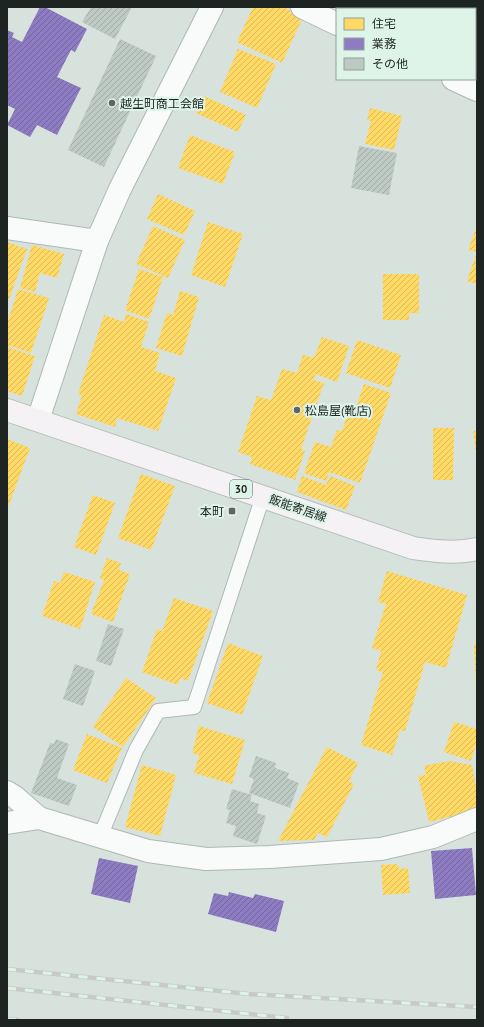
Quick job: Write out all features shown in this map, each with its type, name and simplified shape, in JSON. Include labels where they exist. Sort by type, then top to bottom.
[{"type":"main road","name":"飯能寄居線","points":[[7,410],[413,548],[439,552],[464,552],[477,550]]},
{"type":"street","points":[[38,420],[97,241],[120,189],[212,7]]},
{"type":"street","points":[[302,7],[336,24]]},
{"type":"street","points":[[455,80],[477,90]]},
{"type":"street","points":[[7,228],[97,241]]},
{"type":"street","points":[[7,792],[39,818],[148,851],[206,859],[270,857],[380,849],[433,837],[477,819]]},
{"type":"street","points":[[7,823],[39,818]]},
{"type":"lane","points":[[100,837],[136,750],[158,711],[194,706],[263,496]]},
{"type":"building: 住宅","points":[[253,7],[283,7],[303,17],[282,63],[237,42]]},
{"type":"building: 住宅","points":[[361,7],[399,7],[399,8]]},
{"type":"building: 住宅","points":[[477,13],[477,82],[476,80]]},
{"type":"building: 住宅","points":[[238,49],[276,64],[257,108],[220,92]]},
{"type":"building: 住宅","points":[[204,96],[246,115],[238,132],[196,113]]},
{"type":"building: 住宅","points":[[370,108],[402,116],[394,150],[365,144],[371,121],[367,120]]},
{"type":"building: 住宅","points":[[190,135],[235,152],[223,184],[178,168]]},
{"type":"building: 住宅","points":[[158,194],[195,211],[184,235],[147,219]]},
{"type":"building: 住宅","points":[[208,222],[243,234],[225,287],[191,275]]},
{"type":"building: 住宅","points":[[153,226],[185,240],[168,278],[136,264]]},
{"type":"building: 住宅","points":[[477,226],[477,252],[468,250]]},
{"type":"building: 住宅","points":[[7,242],[27,249],[7,305]]},
{"type":"building: 住宅","points":[[32,245],[64,254],[57,278],[40,273],[35,292],[20,288]]},
{"type":"building: 住宅","points":[[477,252],[477,284],[467,281]]},
{"type":"building: 住宅","points":[[139,269],[163,277],[149,319],[125,310]]},
{"type":"building: 住宅","points":[[383,274],[419,274],[419,313],[409,313],[409,320],[383,320]]},
{"type":"building: 住宅","points":[[18,289],[49,298],[31,353],[7,345],[7,324]]},
{"type":"building: 住宅","points":[[180,291],[199,297],[182,356],[156,348],[167,313],[173,315]]},
{"type":"building: 住宅","points":[[126,314],[149,322],[141,347],[160,353],[155,371],[176,378],[158,431],[117,418],[115,427],[76,414],[82,395],[78,394],[104,315],[124,322]]},
{"type":"building: 住宅","points":[[322,337],[349,346],[337,382],[315,374],[314,380],[324,383],[301,449],[305,451],[295,480],[250,464],[252,457],[238,452],[257,396],[271,400],[282,369],[297,373],[303,355],[314,358]]},
{"type":"building: 住宅","points":[[357,340],[401,355],[390,388],[346,373]]},
{"type":"building: 住宅","points":[[7,347],[35,356],[22,396],[7,391]]},
{"type":"building: 住宅","points":[[364,384],[391,393],[360,483],[329,472],[326,481],[304,473],[315,442],[331,447],[337,430],[342,431],[348,414],[353,415]]},
{"type":"building: 住宅","points":[[433,428],[454,428],[453,480],[433,480]]},
{"type":"building: 住宅","points":[[473,431],[477,431],[477,454],[476,454]]},
{"type":"building: 住宅","points":[[7,439],[30,448],[7,510]]},
{"type":"building: 住宅","points":[[141,474],[175,486],[151,550],[118,538]]},
{"type":"building: 住宅","points":[[302,476],[326,485],[330,476],[355,486],[346,510],[297,492]]},
{"type":"building: 住宅","points":[[93,495],[115,503],[96,555],[74,547]]},
{"type":"building: 住宅","points":[[107,558],[121,563],[119,570],[130,574],[113,622],[91,614],[104,580],[100,578]]},
{"type":"building: 住宅","points":[[387,571],[467,595],[446,668],[425,662],[405,731],[400,730],[392,755],[361,745],[383,672],[376,670],[381,651],[372,648],[386,604],[378,602]]},
{"type":"building: 住宅","points":[[64,572],[95,582],[80,629],[42,616],[54,581],[60,583]]},
{"type":"building: 住宅","points":[[174,598],[213,611],[188,681],[180,678],[178,685],[142,672],[157,629],[162,631]]},
{"type":"building: 住宅","points":[[228,643],[263,656],[242,715],[207,703]]},
{"type":"building: 住宅","points":[[474,644],[477,644],[477,687],[476,687]]},
{"type":"building: 住宅","points":[[126,678],[156,698],[123,747],[93,727]]},
{"type":"building: 住宅","points":[[454,722],[477,729],[477,741],[471,761],[444,752]]},
{"type":"building: 住宅","points":[[199,726],[245,740],[232,784],[194,773],[199,755],[192,753]]},
{"type":"building: 住宅","points":[[87,734],[122,748],[107,783],[73,770]]},
{"type":"building: 住宅","points":[[327,747],[358,763],[349,781],[354,784],[327,837],[318,833],[314,840],[278,841]]},
{"type":"building: 住宅","points":[[449,761],[472,765],[477,793],[477,806],[461,814],[429,822],[418,776],[426,775],[424,766]]},
{"type":"building: 住宅","points":[[142,765],[176,775],[160,836],[125,827]]},
{"type":"building: 住宅","points":[[398,864],[399,869],[408,868],[410,893],[383,895],[381,865]]},
{"type":"building: 業務","points":[[40,7],[45,7],[87,29],[75,52],[71,50],[57,77],[81,88],[57,135],[37,125],[30,137],[7,125],[15,109],[7,105],[7,30],[14,33],[12,37],[22,42]]},
{"type":"building: 業務","points":[[472,848],[476,895],[435,899],[431,851]]},
{"type":"building: 業務","points":[[99,858],[138,866],[130,903],[91,894]]},
{"type":"building: 業務","points":[[229,892],[253,898],[255,894],[284,901],[276,932],[208,914],[214,893],[228,896]]},
{"type":"building: その他","points":[[91,7],[132,7],[115,39],[82,22]]},
{"type":"building: その他","name":"越生町商工会館","points":[[120,39],[156,56],[104,167],[68,150]]},
{"type":"building: その他","points":[[359,146],[397,153],[389,195],[351,188]]},
{"type":"building: その他","points":[[108,624],[124,629],[111,666],[96,661]]},
{"type":"building: その他","points":[[75,664],[95,671],[83,706],[63,699]]},
{"type":"building: その他","points":[[56,739],[69,744],[57,778],[77,785],[69,806],[31,793],[50,743],[54,744]]},
{"type":"building: その他","points":[[256,756],[276,763],[275,768],[289,773],[287,778],[299,783],[290,808],[249,793],[254,779],[249,777]]},
{"type":"building: その他","points":[[232,789],[252,795],[250,801],[259,804],[257,813],[266,816],[257,844],[233,836],[236,826],[226,823],[230,810],[226,809]]},
{"type":"railway","points":[[7,969],[249,994],[477,1007]]},
{"type":"railway","points":[[7,988],[287,1018]]},
{"type":"railway","points":[[7,1019],[18,1020]]},
{"type":"place","name":"越生町商工会館","points":[[112,103]]},
{"type":"place","name":"松島屋(靴店)","points":[[297,410]]},
{"type":"place","name":"本町","points":[[232,511]]}]
